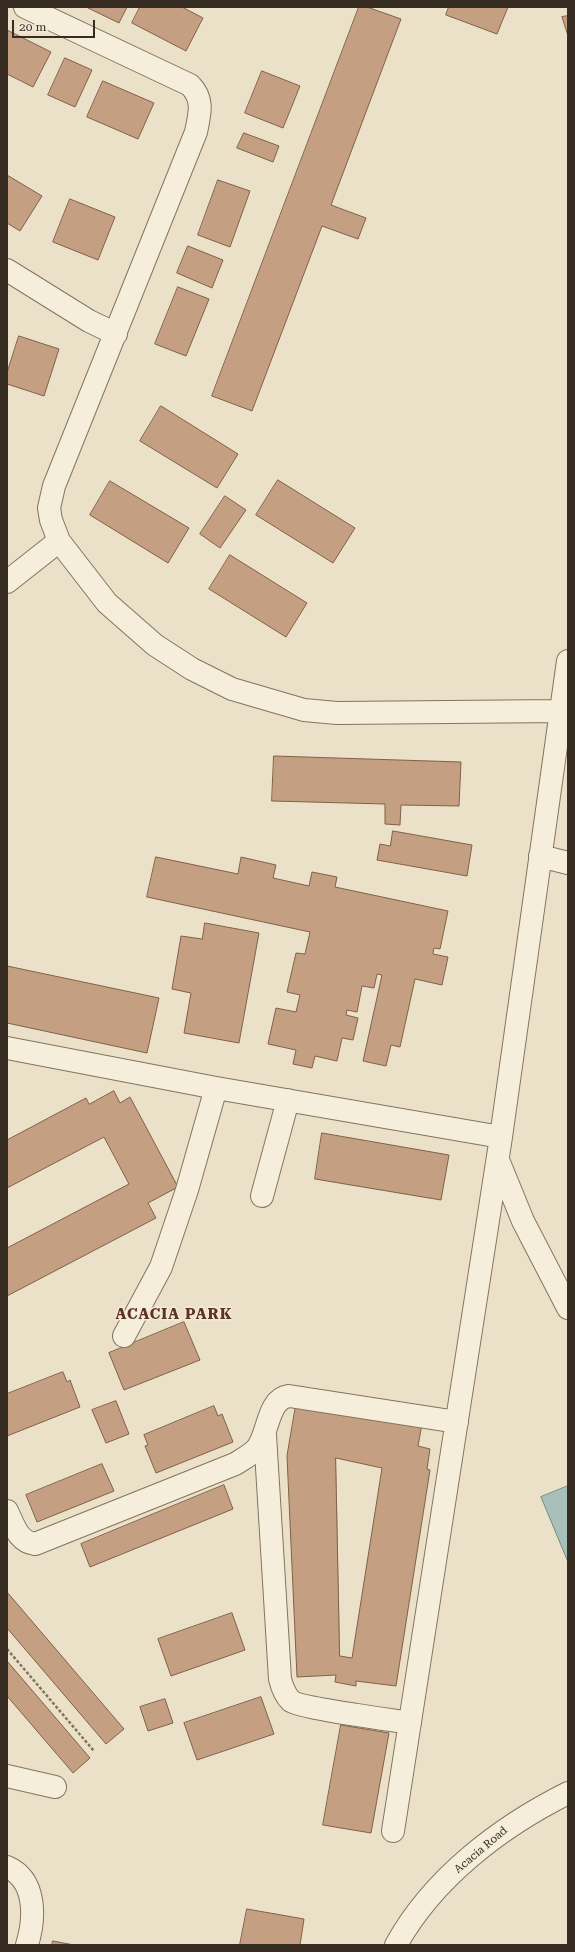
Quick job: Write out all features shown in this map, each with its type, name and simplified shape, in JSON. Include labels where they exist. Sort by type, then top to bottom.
[{"type":"street","points":[[25,7],[190,85],[196,91],[200,100],[201,111],[196,132],[54,486],[49,508],[51,520],[60,542],[107,603],[155,645],[192,669],[232,689],[304,710],[337,713],[561,711]]},
{"type":"street","points":[[7,270],[89,321],[116,334]]},
{"type":"street","points":[[7,582],[60,542]]},
{"type":"street","points":[[393,1831],[502,1137],[568,661]]},
{"type":"street","points":[[540,856],[568,863]]},
{"type":"street","points":[[7,1048],[216,1088],[502,1137]]},
{"type":"street","points":[[124,1336],[161,1267],[187,1190],[216,1088]]},
{"type":"street","points":[[262,1196],[288,1100]]},
{"type":"street","points":[[498,1159],[523,1221],[568,1308]]},
{"type":"street","points":[[7,1511],[18,1534],[27,1543],[41,1543],[235,1464],[257,1449],[266,1435],[274,1405],[279,1399],[289,1396],[457,1422]]},
{"type":"street","points":[[266,1435],[280,1679],[284,1691],[292,1702],[410,1723]]},
{"type":"street","points":[[7,1776],[55,1787]]},
{"type":"street","name":"Acacia Road","points":[[396,1945],[427,1900],[468,1859],[506,1829],[568,1793]]},
{"type":"street","points":[[7,1867],[21,1876],[29,1890],[32,1918],[27,1945]]},
{"type":"path","points":[[7,1649],[94,1751]]},
{"type":"water","points":[[568,1486],[568,1562],[541,1497]]},
{"type":"building","points":[[88,7],[127,7],[119,23]]},
{"type":"building","points":[[140,7],[182,7],[203,18],[186,51],[132,23]]},
{"type":"building","points":[[359,7],[367,7],[401,19],[331,205],[366,218],[358,239],[322,226],[252,411],[212,396]]},
{"type":"building","points":[[449,7],[508,7],[497,34],[446,15]]},
{"type":"building","points":[[568,16],[568,36],[562,17]]},
{"type":"building","points":[[7,30],[51,52],[33,87],[7,74]]},
{"type":"building","points":[[65,58],[92,70],[75,107],[48,95]]},
{"type":"building","points":[[262,71],[300,86],[283,128],[245,113]]},
{"type":"building","points":[[103,81],[154,103],[138,139],[87,117]]},
{"type":"building","points":[[244,133],[279,146],[273,162],[237,148]]},
{"type":"building","points":[[7,175],[42,196],[20,231],[7,223]]},
{"type":"building","points":[[218,180],[250,191],[230,247],[198,235]]},
{"type":"building","points":[[70,199],[115,217],[98,260],[53,242]]},
{"type":"building","points":[[188,246],[223,260],[212,288],[177,273]]},
{"type":"building","points":[[178,287],[209,299],[186,356],[155,344]]},
{"type":"building","points":[[19,336],[59,349],[44,396],[7,384],[7,373]]},
{"type":"building","points":[[161,406],[238,454],[217,488],[140,441]]},
{"type":"building","points":[[278,480],[355,528],[333,563],[256,515]]},
{"type":"building","points":[[110,481],[189,528],[168,563],[90,515]]},
{"type":"building","points":[[225,496],[246,510],[220,548],[200,534]]},
{"type":"building","points":[[230,555],[307,603],[286,637],[209,589]]},
{"type":"building","points":[[274,756],[461,762],[459,806],[401,805],[400,825],[385,824],[385,804],[272,801]]},
{"type":"building","points":[[393,831],[472,845],[467,876],[377,860],[380,844],[390,846]]},
{"type":"building","points":[[156,857],[238,874],[241,857],[276,865],[273,878],[309,886],[312,872],[337,877],[335,887],[448,911],[440,949],[434,948],[433,954],[448,957],[442,985],[415,979],[400,1047],[391,1045],[386,1066],[363,1061],[382,975],[377,974],[374,988],[362,986],[357,1012],[347,1010],[346,1015],[358,1018],[353,1040],[342,1038],[337,1061],[315,1056],[312,1068],[293,1064],[296,1050],[268,1044],[276,1008],[296,1012],[300,995],[287,992],[296,953],[305,954],[310,932],[147,897]]},
{"type":"building","points":[[205,923],[259,933],[239,1043],[184,1033],[191,993],[172,989],[181,936],[202,939]]},
{"type":"building","points":[[7,966],[159,998],[147,1053],[7,1023]]},
{"type":"building","points":[[114,1091],[120,1103],[130,1097],[178,1187],[148,1203],[156,1218],[7,1296],[7,1248],[129,1184],[104,1137],[7,1188],[7,1140],[86,1098],[89,1104]]},
{"type":"building","points":[[322,1133],[449,1155],[441,1200],[315,1179]]},
{"type":"building","points":[[184,1322],[200,1360],[124,1390],[109,1353]]},
{"type":"building","points":[[63,1372],[67,1382],[70,1380],[80,1407],[7,1436],[7,1394]]},
{"type":"building","points":[[116,1401],[129,1434],[106,1443],[92,1410]]},
{"type":"building","points":[[296,1405],[422,1424],[418,1446],[430,1449],[427,1469],[430,1470],[396,1686],[356,1681],[356,1686],[335,1682],[336,1675],[297,1677],[287,1456]],"holes":[[[336,1458],[382,1468],[352,1658],[340,1656]]]},
{"type":"building","points":[[214,1406],[218,1416],[222,1414],[233,1442],[156,1473],[145,1446],[148,1445],[144,1435]]},
{"type":"building","points":[[102,1464],[114,1491],[37,1522],[26,1495]]},
{"type":"building","points":[[224,1485],[233,1509],[90,1567],[81,1544]]},
{"type":"building","points":[[7,1592],[124,1729],[106,1744],[7,1628]]},
{"type":"building","points":[[232,1613],[245,1650],[171,1676],[158,1639]]},
{"type":"building","points":[[7,1661],[90,1758],[73,1773],[7,1696]]},
{"type":"building","points":[[261,1697],[274,1734],[197,1760],[184,1723]]},
{"type":"building","points":[[165,1699],[173,1723],[148,1731],[140,1707]]},
{"type":"building","points":[[341,1725],[389,1733],[371,1833],[323,1825]]},
{"type":"building","points":[[247,1909],[304,1919],[300,1945],[240,1945]]},
{"type":"building","points":[[53,1941],[74,1945],[52,1945]]},
{"type":"district","name":"ACACIA PARK","points":[[174,1315]]}]
